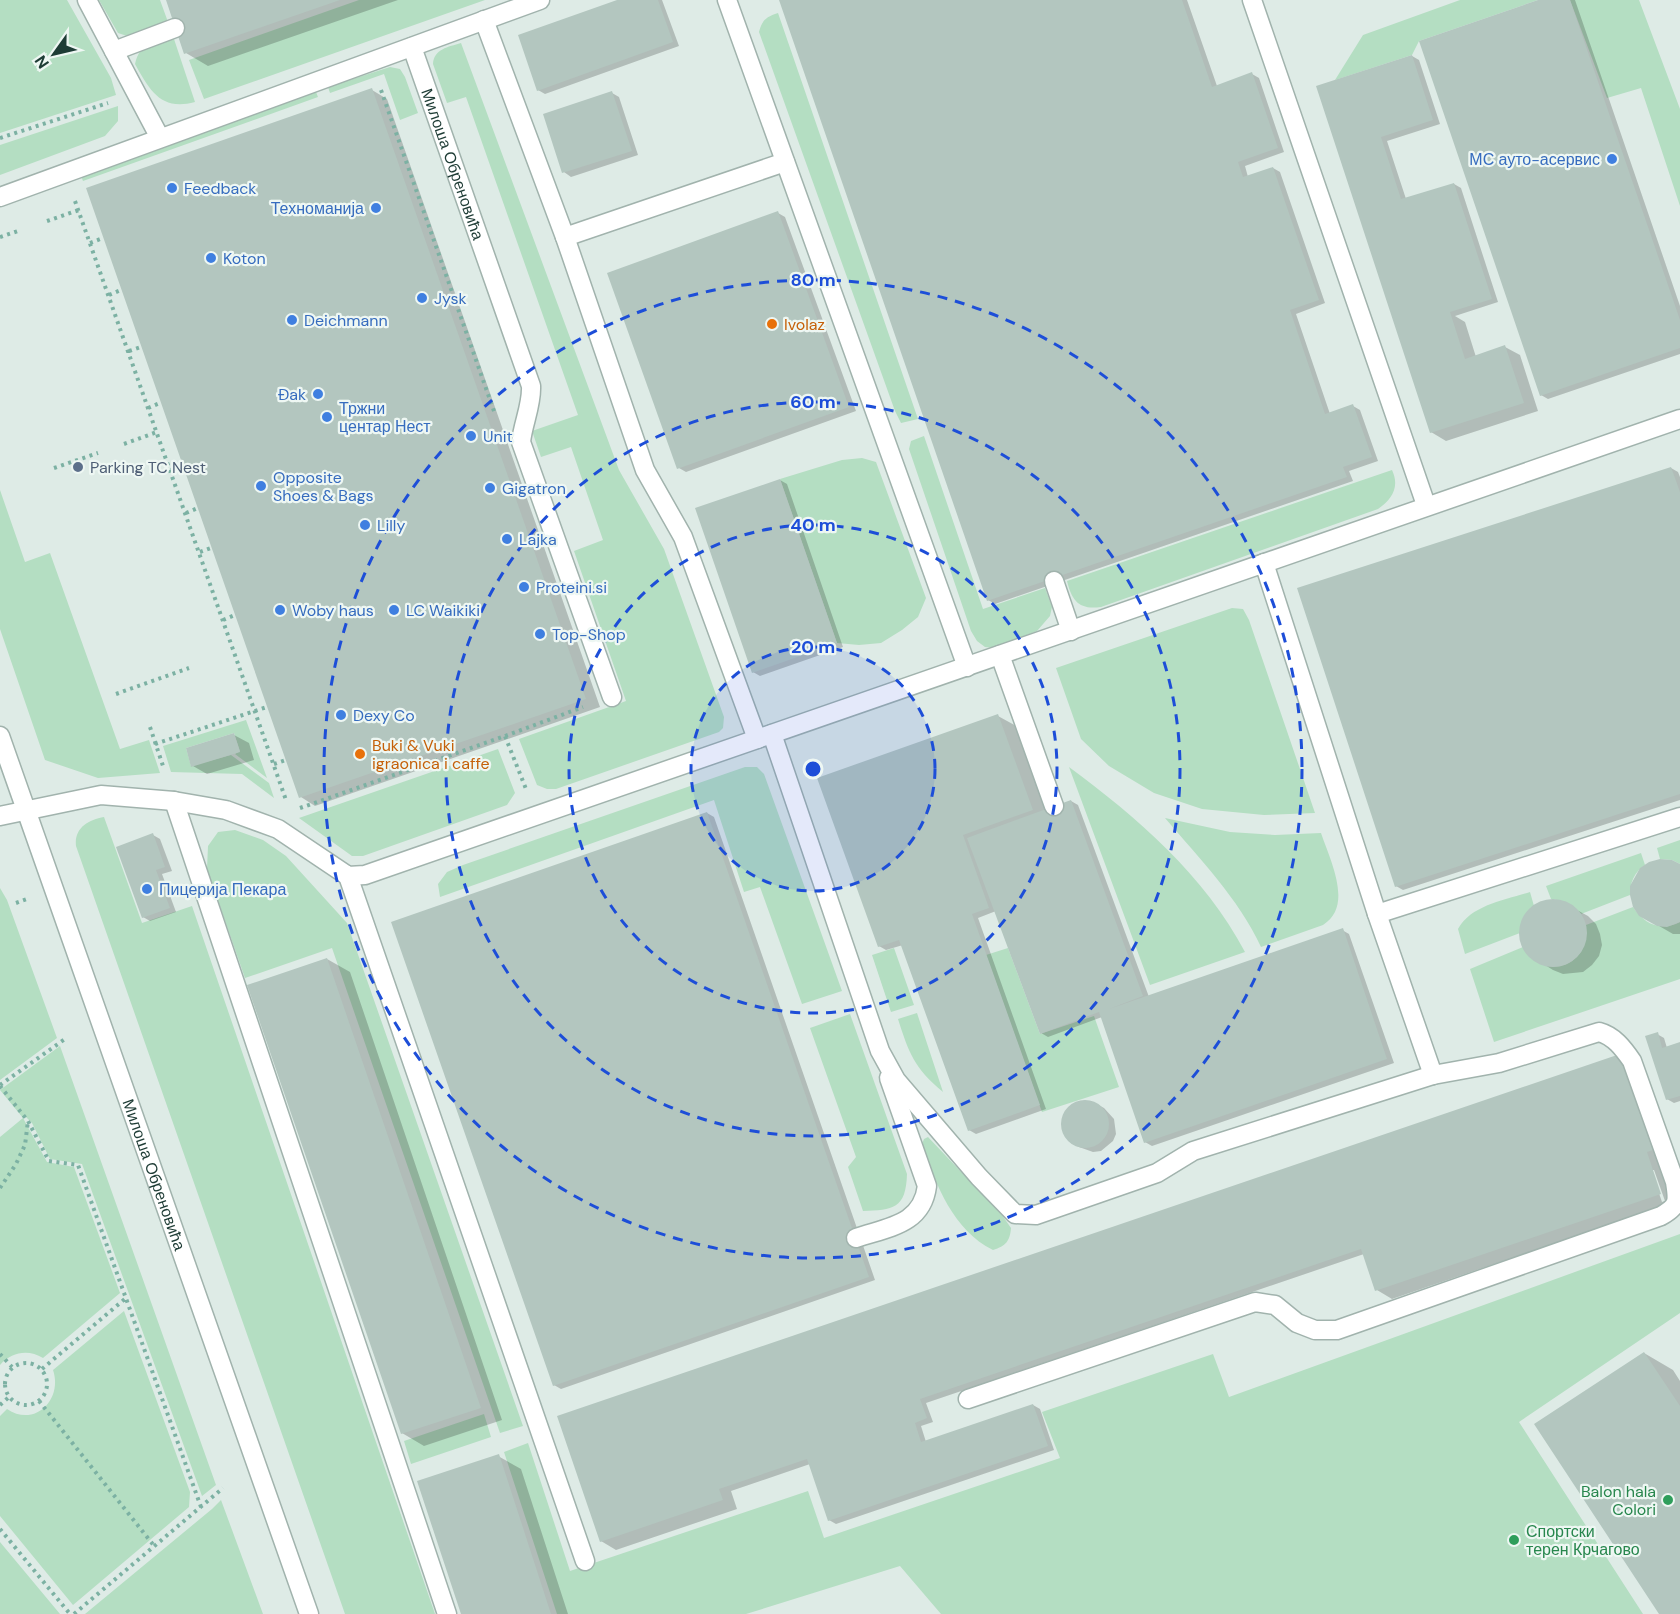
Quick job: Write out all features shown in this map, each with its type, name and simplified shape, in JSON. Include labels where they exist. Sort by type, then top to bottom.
[{"type":"street","points":[[87,0],[160,138]]},
{"type":"street","points":[[0,196],[540,0]]},
{"type":"street","points":[[727,0],[967,667]]},
{"type":"street","points":[[1252,0],[1426,505]]},
{"type":"street","points":[[484,20],[565,237],[645,470],[683,537],[764,737],[880,1051],[927,1186],[925,1199],[916,1214],[901,1223],[856,1238]]},
{"type":"street","points":[[114,51],[175,28]]},
{"type":"street","name":"Милоша Обреновића","points":[[412,47],[531,386],[531,396],[522,426],[521,442],[612,697]]},
{"type":"street","points":[[565,237],[785,162]]},
{"type":"street","points":[[348,876],[366,874],[1071,631],[1426,505],[1680,419]]},
{"type":"street","points":[[1264,563],[1377,914],[1432,1075]]},
{"type":"street","points":[[1054,581],[1071,631]]},
{"type":"street","points":[[1000,655],[1054,806]]},
{"type":"street","name":"Милоша Обреновића","points":[[0,735],[309,1614]]},
{"type":"street","points":[[0,816],[101,795],[174,801],[226,810],[278,829],[348,876],[585,1561]]},
{"type":"street","points":[[174,801],[447,1614]]},
{"type":"street","points":[[1377,914],[1680,817]]},
{"type":"street","points":[[880,1051],[896,1080],[979,1177],[1016,1214],[1036,1215],[1157,1173],[1193,1151],[1432,1075],[1499,1063],[1599,1032],[1608,1034],[1623,1047],[1632,1060],[1675,1182],[1678,1199],[1673,1209],[1661,1216],[1337,1330],[1315,1330],[1297,1323],[1275,1305],[1256,1302],[968,1399]]},
{"type":"path","points":[[378,81],[496,415]]},
{"type":"path","points":[[0,138],[137,94]]},
{"type":"path","points":[[75,200],[287,802]]},
{"type":"path","points":[[47,221],[79,210]]},
{"type":"path","points":[[0,237],[21,230]]},
{"type":"path","points":[[90,243],[103,237]]},
{"type":"path","points":[[443,292],[451,289]]},
{"type":"path","points":[[109,295],[121,290]]},
{"type":"path","points":[[129,351],[141,347]]},
{"type":"path","points":[[148,408],[160,403]]},
{"type":"path","points":[[124,444],[157,432]]},
{"type":"path","points":[[54,468],[98,453]]},
{"type":"path","points":[[171,470],[183,466]]},
{"type":"path","points":[[186,513],[198,508]]},
{"type":"path","points":[[200,552],[211,548]]},
{"type":"path","points":[[223,620],[235,615]]},
{"type":"path","points":[[116,694],[189,668]]},
{"type":"path","points":[[290,812],[586,706]]},
{"type":"path","points":[[155,744],[267,707]]},
{"type":"path","points":[[150,727],[165,772]]},
{"type":"path","points":[[505,736],[526,789]]},
{"type":"path","points":[[274,764],[285,760]]},
{"type":"path","points":[[65,1039],[0,1086],[28,1121],[49,1161],[78,1165],[201,1507]]},
{"type":"path","points":[[0,1188],[25,1145],[28,1121]]},
{"type":"path","points":[[42,1369],[126,1298]]},
{"type":"path","points":[[0,1354],[12,1367]]},
{"type":"path","points":[[27,1362],[42,1369],[47,1384],[46,1391],[39,1401],[22,1405],[8,1398],[4,1382],[6,1374],[12,1367],[27,1362]]},
{"type":"path","points":[[0,1405],[8,1398]]},
{"type":"path","points":[[39,1401],[155,1546]]},
{"type":"path","points":[[74,1614],[223,1488]]},
{"type":"path","points":[[0,1529],[70,1614]]},
{"type":"green space","points":[[0,0],[67,0],[111,78],[116,95],[0,133]]},
{"type":"green space","points":[[99,0],[160,0],[168,22],[127,36],[118,33]]},
{"type":"green space","points":[[359,0],[485,0],[204,99],[189,60]]},
{"type":"green space","points":[[1460,0],[1538,0],[1419,41],[1412,55],[1335,80],[1363,35]]},
{"type":"green space","points":[[1570,0],[1639,0],[1680,109],[1680,206],[1641,88],[1607,98]]},
{"type":"green space","points":[[778,13],[918,419],[901,423],[895,411],[759,32],[765,20]]},
{"type":"green space","points":[[173,36],[195,102],[173,104],[165,101],[146,83],[135,64],[144,47]]},
{"type":"green space","points":[[461,43],[619,470],[664,549],[724,717],[723,728],[719,732],[556,789],[547,789],[537,785],[519,739],[626,701],[574,551],[603,540],[571,447],[541,457],[532,431],[578,415],[466,97],[447,103],[433,64],[439,52]]},
{"type":"green space","points":[[390,67],[400,69],[405,77],[418,113],[400,120],[384,74],[330,93],[328,87]]},
{"type":"green space","points":[[316,92],[318,97],[83,181],[81,176]]},
{"type":"green space","points":[[118,106],[118,121],[105,136],[0,175],[0,145]]},
{"type":"green space","points":[[924,436],[983,609],[1045,588],[1052,607],[1050,616],[1037,631],[994,648],[985,647],[977,641],[971,631],[909,449],[911,441]]},
{"type":"green space","points":[[862,458],[876,462],[926,598],[918,617],[902,630],[881,643],[859,645],[837,643],[780,479],[842,460]]},
{"type":"green space","points":[[1392,470],[1395,487],[1391,497],[1378,509],[1101,607],[1087,607],[1078,603],[1069,588],[1067,581]]},
{"type":"green space","points":[[0,490],[25,562],[50,553],[120,749],[149,740],[160,773],[98,778],[45,760],[0,629]]},
{"type":"green space","points":[[1232,608],[1243,609],[1249,620],[1315,813],[1264,815],[1202,809],[1154,793],[1109,766],[1081,739],[1056,668]]},
{"type":"green space","points":[[246,720],[267,778],[235,754],[240,751],[234,733],[186,748],[191,766],[231,755],[269,783],[274,798],[242,774],[171,772],[163,746]]},
{"type":"green space","points":[[498,749],[515,793],[507,805],[363,856],[352,856],[299,818]]},
{"type":"green space","points":[[745,767],[757,767],[764,774],[842,991],[802,1004],[760,887],[744,892],[714,800],[440,897],[438,884],[447,872],[463,865]]},
{"type":"green space","points":[[1069,767],[1144,827],[1190,873],[1229,924],[1245,952],[1150,985]]},
{"type":"green space","points":[[104,817],[142,923],[192,906],[435,1614],[345,1614],[76,846],[77,834],[83,826]]},
{"type":"green space","points":[[1165,818],[1230,832],[1275,835],[1321,833],[1337,882],[1337,906],[1332,917],[1323,925],[1261,947],[1242,912]]},
{"type":"green space","points":[[235,830],[263,840],[286,856],[347,923],[523,1426],[500,1433],[332,948],[245,978],[207,869],[208,846],[218,832]]},
{"type":"green space","points":[[1680,840],[1680,864],[1672,860],[1660,859],[1657,848]]},
{"type":"green space","points":[[1641,853],[1645,865],[1633,878],[1630,895],[1581,914],[1568,904],[1551,899],[1546,886]]},
{"type":"green space","points":[[0,888],[7,900],[57,1038],[0,1080]]},
{"type":"green space","points":[[1530,892],[1534,906],[1524,916],[1520,933],[1465,954],[1458,929],[1471,914]]},
{"type":"green space","points":[[1633,907],[1642,918],[1654,925],[1666,926],[1680,922],[1680,979],[1494,1042],[1470,969],[1523,947],[1532,958],[1543,964],[1565,965],[1574,960],[1581,951],[1586,925]]},
{"type":"green space","points":[[894,948],[914,1005],[891,1012],[872,955]]},
{"type":"green space","points":[[1008,948],[1040,1034],[1094,1016],[1119,1087],[1042,1112],[986,955]]},
{"type":"green space","points":[[917,1013],[943,1092],[925,1075],[909,1051],[898,1019]]},
{"type":"green space","points":[[850,1014],[907,1174],[901,1201],[882,1210],[863,1211],[848,1167],[856,1157],[810,1028]]},
{"type":"green space","points":[[60,1046],[216,1485],[202,1496],[82,1164],[50,1159],[32,1123],[26,1117],[23,1118],[0,1090]]},
{"type":"green space","points":[[23,1118],[47,1162],[74,1167],[120,1293],[43,1358],[32,1353],[20,1353],[0,1365],[0,1137]]},
{"type":"green space","points":[[928,1137],[1002,1215],[1011,1228],[1010,1236],[1004,1245],[993,1250],[967,1231],[957,1218],[940,1190],[927,1160],[922,1144]]},
{"type":"green space","points":[[1680,1234],[1680,1313],[1519,1422],[1643,1614],[941,1614],[900,1566],[746,1614],[557,1614],[504,1452],[528,1443],[570,1571],[808,1491],[824,1538],[1060,1458],[1042,1412],[1213,1354],[1229,1397]]},
{"type":"green space","points":[[124,1311],[190,1492],[189,1507],[73,1605],[0,1516],[0,1416],[7,1409],[17,1414],[27,1415],[44,1408],[54,1391],[53,1370]]},
{"type":"green space","points":[[484,1414],[491,1437],[411,1464],[404,1441]]},
{"type":"green space","points":[[221,1500],[263,1614],[85,1614],[212,1509]]},
{"type":"green space","points":[[0,1542],[60,1614],[0,1614]]},
{"type":"building","points":[[166,0],[340,0],[184,54]]},
{"type":"building","points":[[617,0],[658,0],[673,42],[537,91],[518,35]]},
{"type":"building","points":[[779,0],[1182,0],[1212,87],[1252,72],[1278,148],[1238,162],[1243,177],[1273,167],[1319,300],[1290,310],[1325,414],[1353,404],[1372,457],[1343,467],[1347,477],[987,601]]},
{"type":"building","points":[[1538,0],[1570,0],[1680,320],[1680,348],[1540,396],[1419,41]]},
{"type":"building","points":[[1412,55],[1433,120],[1381,137],[1401,199],[1454,183],[1492,299],[1450,312],[1465,359],[1505,345],[1524,403],[1430,433],[1316,86]]},
{"type":"building","points":[[372,88],[586,699],[299,798],[86,188]]},
{"type":"building","points":[[612,91],[632,151],[562,173],[543,114]]},
{"type":"building","points":[[778,211],[849,407],[677,469],[607,273]]},
{"type":"building","points":[[1671,467],[1680,492],[1680,794],[1395,887],[1297,588]]},
{"type":"building","points":[[780,479],[837,643],[752,673],[695,508]]},
{"type":"building","points":[[998,714],[1033,810],[963,835],[989,908],[972,914],[1040,1105],[968,1131],[899,940],[878,947],[817,778]]},
{"type":"building","points":[[234,733],[240,752],[191,767],[186,748]]},
{"type":"building","points":[[1071,800],[1143,996],[1109,1009],[1343,928],[1387,1059],[1144,1143],[1099,1012],[1040,1034],[967,838]]},
{"type":"building","points":[[707,812],[869,1277],[553,1386],[391,922]]},
{"type":"building","name":"Пицерија Пекара","points":[[153,833],[165,867],[156,870],[170,908],[142,918],[116,847]]},
{"type":"building","points":[[1660,859],[1672,860],[1680,864],[1680,922],[1667,927],[1657,926],[1639,916],[1633,907],[1630,895],[1630,886],[1640,868]]},
{"type":"building","points":[[1553,899],[1566,902],[1577,909],[1584,920],[1587,933],[1584,946],[1577,957],[1566,964],[1553,967],[1540,964],[1529,957],[1522,946],[1519,933],[1522,920],[1529,909],[1540,902]]},
{"type":"building","points":[[327,958],[481,1408],[401,1434],[247,985]]},
{"type":"building","points":[[1658,1032],[1662,1048],[1680,1042],[1680,1096],[1666,1100],[1645,1036]]},
{"type":"building","points":[[1620,1054],[1653,1150],[1647,1152],[1661,1194],[1375,1291],[1361,1249],[920,1399],[927,1418],[915,1423],[921,1442],[1033,1404],[1048,1446],[828,1521],[807,1459],[719,1489],[723,1500],[600,1542],[557,1416]]},
{"type":"building","points":[[1080,1100],[1090,1100],[1105,1110],[1109,1124],[1105,1138],[1099,1144],[1090,1148],[1080,1148],[1065,1138],[1061,1129],[1061,1119],[1071,1104]]},
{"type":"building","points":[[1644,1352],[1680,1406],[1680,1614],[1659,1614],[1534,1424]]},
{"type":"building","points":[[499,1454],[551,1614],[461,1614],[417,1481]]},
{"type":"place","name":"МС ауто-асервис","points":[[1612,159]]},
{"type":"place","name":"Feedback","points":[[172,188]]},
{"type":"place","name":"Техноманија","points":[[376,208]]},
{"type":"place","name":"Koton","points":[[211,258]]},
{"type":"place","name":"Jysk","points":[[422,298]]},
{"type":"place","name":"Deichmann","points":[[292,320]]},
{"type":"place","name":"Ivolaz","points":[[772,324]]},
{"type":"place","name":"Đak","points":[[318,394]]},
{"type":"place","name":"Тржни центар Нест","points":[[327,417]]},
{"type":"place","name":"Unit","points":[[471,436]]},
{"type":"place","name":"Parking TC Nest","points":[[78,467]]},
{"type":"place","name":"Opposite Shoes & Bags","points":[[261,486]]},
{"type":"place","name":"Gigatron","points":[[490,488]]},
{"type":"place","name":"Lilly","points":[[365,525]]},
{"type":"place","name":"Lajka","points":[[507,539]]},
{"type":"place","name":"Proteini.si","points":[[524,587]]},
{"type":"place","name":"Woby haus","points":[[280,610]]},
{"type":"place","name":"LC Waikiki","points":[[394,610]]},
{"type":"place","name":"Top-Shop","points":[[540,634]]},
{"type":"place","name":"Dexy Co","points":[[341,715]]},
{"type":"place","name":"Buki & Vuki igraonica i caffe","points":[[360,754]]},
{"type":"place","name":"Пицерија Пекара","points":[[147,889]]},
{"type":"place","name":"Balon hala Colori","points":[[1668,1500]]},
{"type":"place","name":"Спортски терен Крчагово","points":[[1514,1540]]}]
